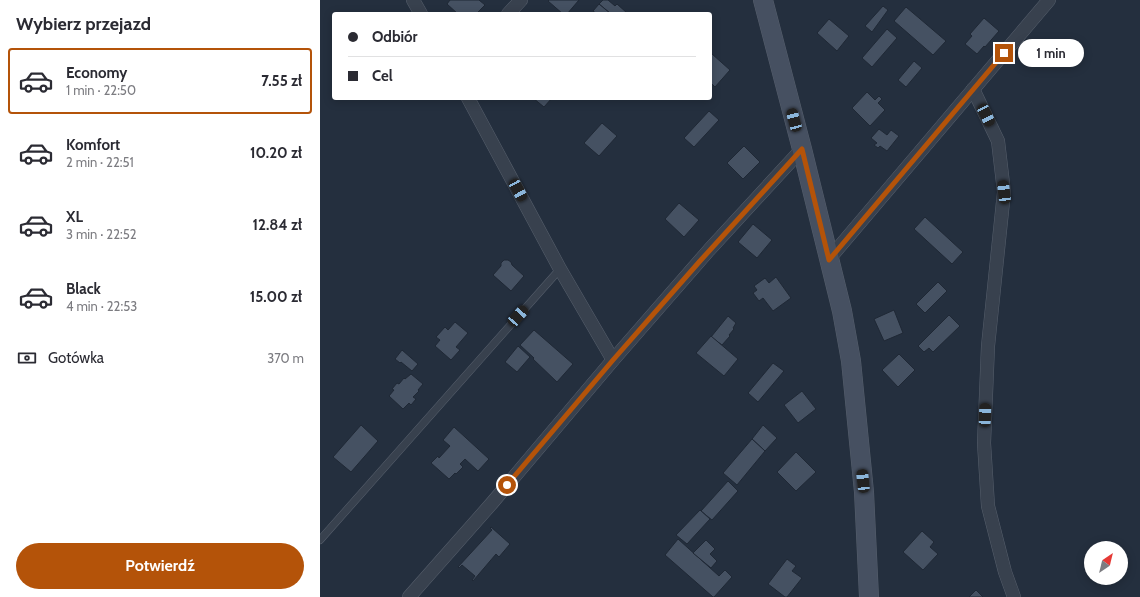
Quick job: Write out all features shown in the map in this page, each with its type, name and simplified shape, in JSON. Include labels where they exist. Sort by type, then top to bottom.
[{"type":"street","points":[[413,0],[420,12]]},
{"type":"street","points":[[510,12],[521,0]]},
{"type":"street","points":[[764,0],[842,311],[851,361],[864,492],[870,597]]},
{"type":"street","points":[[829,260],[1049,0]]},
{"type":"street","points":[[973,89],[998,141],[1004,192],[988,346],[984,443],[988,506],[1005,572],[1014,597]]},
{"type":"street","points":[[469,100],[560,269],[613,360]]},
{"type":"street","points":[[408,597],[492,503],[613,360],[709,250],[802,149]]},
{"type":"lane","points":[[320,540],[560,269]]},
{"type":"building","points":[[450,0],[479,0],[485,5],[478,12],[456,12],[447,4]]},
{"type":"building","points":[[579,0],[569,12],[561,12],[548,1]]},
{"type":"building","points":[[603,0],[608,0],[615,6],[617,4],[626,12],[609,12],[599,4]]},
{"type":"building","points":[[599,4],[609,12],[594,12],[593,11]]},
{"type":"building","points":[[883,6],[888,10],[872,32],[865,26]]},
{"type":"building","points":[[906,7],[946,41],[933,55],[894,21]]},
{"type":"building","points":[[984,18],[999,31],[977,54],[965,44],[972,36],[970,34]]},
{"type":"building","points":[[829,19],[849,36],[837,51],[817,33]]},
{"type":"building","points":[[887,29],[897,38],[872,67],[862,58]]},
{"type":"building","points":[[712,54],[730,70],[715,87],[712,84]]},
{"type":"building","points":[[914,61],[922,68],[906,87],[898,80]]},
{"type":"building","points":[[867,92],[875,100],[879,96],[882,99],[878,103],[885,110],[870,126],[852,108]]},
{"type":"building","points":[[535,100],[550,100],[544,107]]},
{"type":"building","points":[[709,111],[719,120],[694,147],[684,138]]},
{"type":"building","points":[[602,123],[617,136],[599,156],[584,143]]},
{"type":"building","points":[[879,129],[887,135],[891,130],[899,136],[887,151],[880,146],[878,148],[874,145],[877,143],[871,138]]},
{"type":"building","points":[[744,146],[760,162],[743,179],[727,163]]},
{"type":"building","points":[[679,203],[699,220],[684,237],[665,219]]},
{"type":"building","points":[[925,217],[963,252],[952,264],[914,229]]},
{"type":"building","points":[[753,224],[772,240],[757,258],[738,242]]},
{"type":"building","points":[[504,260],[511,262],[512,265],[524,276],[511,291],[493,275]]},
{"type":"building","points":[[776,277],[791,298],[773,311],[763,298],[759,301],[753,293],[757,290],[754,286],[765,278],[769,283]]},
{"type":"building","points":[[938,282],[947,291],[925,313],[916,304]]},
{"type":"building","points":[[894,310],[903,333],[884,341],[874,319]]},
{"type":"building","points":[[949,315],[960,326],[933,352],[929,348],[924,352],[918,346]]},
{"type":"building","points":[[728,316],[736,323],[733,328],[734,329],[729,335],[730,336],[722,345],[711,337]]},
{"type":"building","points":[[455,322],[468,333],[456,347],[460,350],[451,360],[435,346],[440,340],[436,337],[445,327],[448,330]]},
{"type":"building","points":[[534,330],[573,364],[557,382],[520,345]]},
{"type":"building","points":[[711,336],[738,359],[724,376],[696,353]]},
{"type":"building","points":[[518,346],[530,357],[517,372],[505,362]]},
{"type":"building","points":[[402,350],[418,364],[412,371],[395,359]]},
{"type":"building","points":[[899,354],[915,370],[898,387],[882,370]]},
{"type":"building","points":[[773,363],[784,371],[758,402],[748,393]]},
{"type":"building","points":[[411,374],[423,384],[413,397],[416,399],[411,405],[409,403],[403,409],[389,396],[397,383],[399,384],[404,378],[405,379]]},
{"type":"building","points":[[802,391],[816,409],[798,423],[784,405]]},
{"type":"building","points":[[361,425],[378,441],[351,472],[333,457]]},
{"type":"building","points":[[763,425],[777,438],[765,451],[752,439]]},
{"type":"building","points":[[454,427],[489,459],[478,471],[465,459],[460,464],[463,467],[449,479],[431,463],[438,456],[439,458],[450,446],[443,440]]},
{"type":"building","points":[[752,439],[765,451],[737,485],[723,473]]},
{"type":"building","points":[[796,452],[816,472],[796,491],[777,472]]},
{"type":"building","points":[[728,481],[738,491],[712,520],[701,511]]},
{"type":"building","points":[[700,510],[710,519],[687,544],[676,535]]},
{"type":"building","points":[[491,527],[510,544],[499,557],[496,554],[473,581],[472,580],[475,576],[462,565],[459,568],[458,567],[492,530],[490,528]]},
{"type":"building","points":[[922,531],[934,542],[930,547],[938,554],[923,570],[903,552]]},
{"type":"building","points":[[678,539],[719,576],[725,570],[732,577],[714,597],[665,555]]},
{"type":"building","points":[[706,540],[715,549],[710,554],[717,561],[711,568],[693,553]]},
{"type":"building","points":[[787,559],[796,566],[792,571],[802,578],[787,597],[785,597],[768,584]]},
{"type":"building","points":[[976,590],[983,597],[969,597]]},
{"type":"route","points":[[507,485],[613,360],[700,261],[802,149],[829,260],[1004,53]]}]
